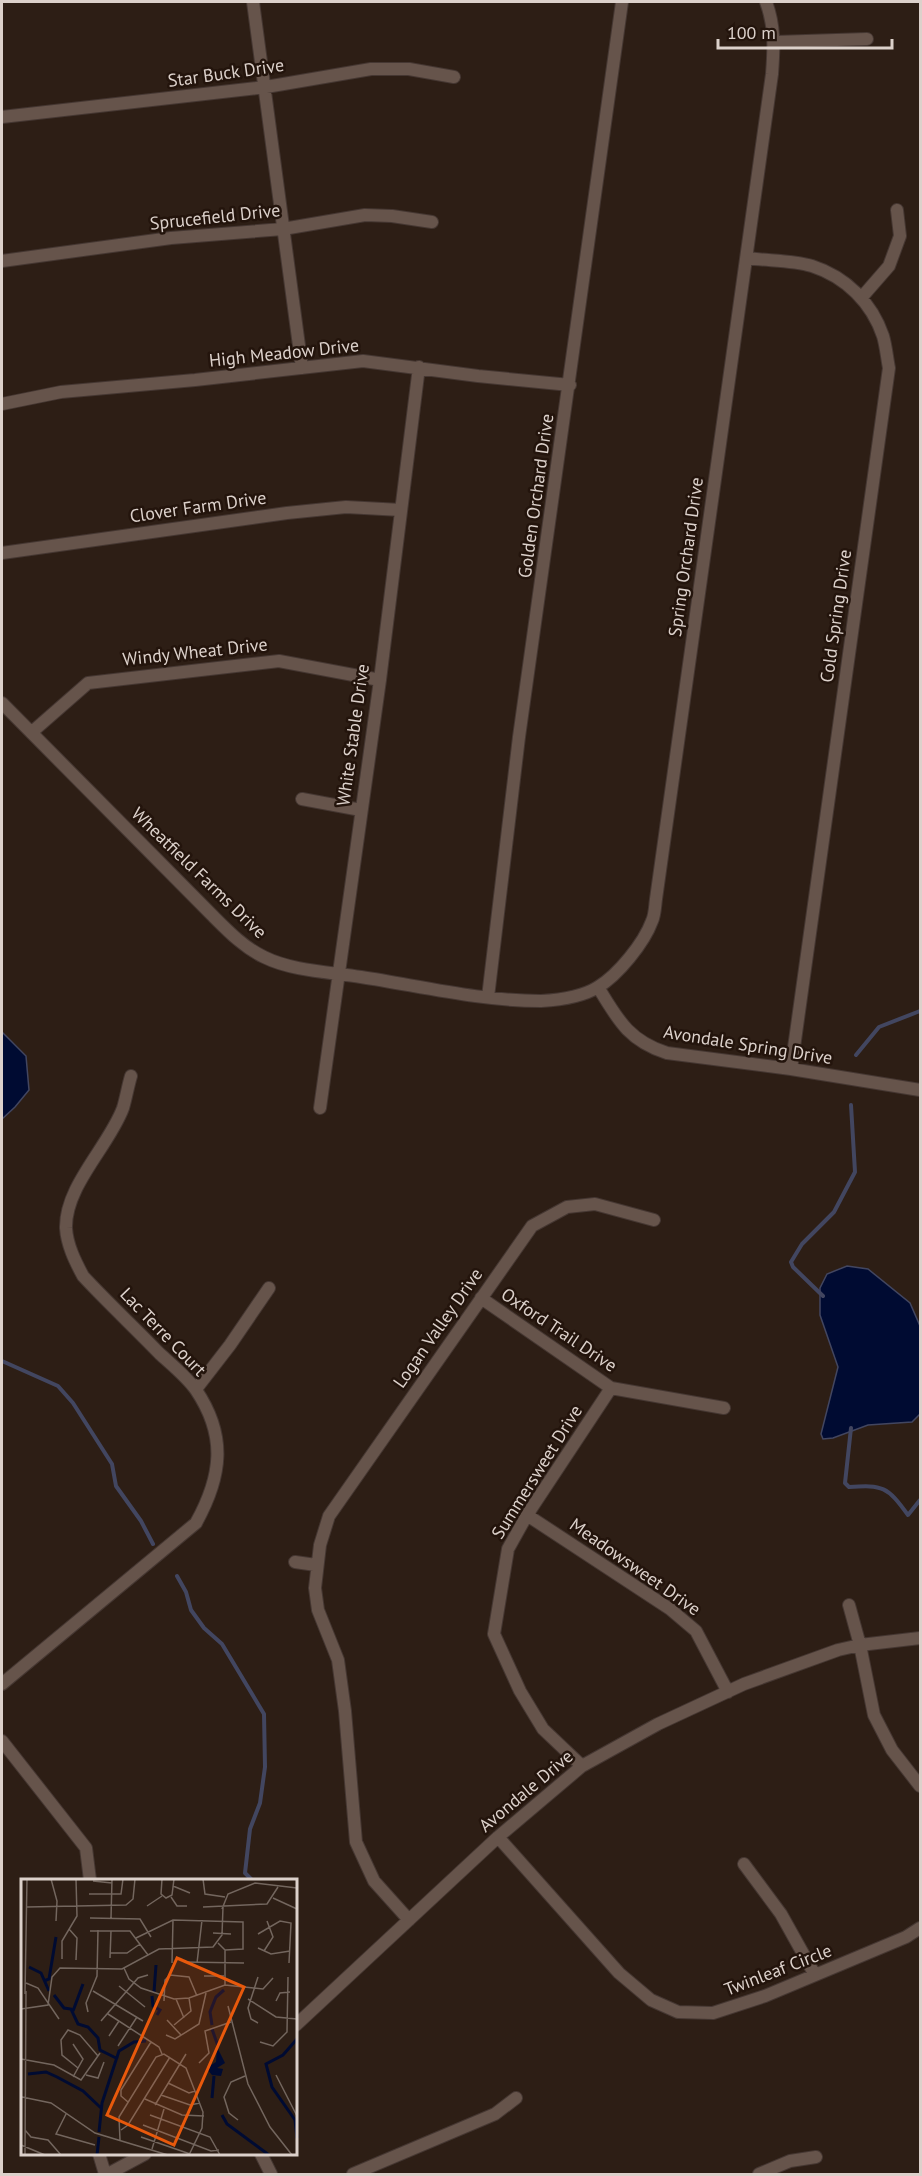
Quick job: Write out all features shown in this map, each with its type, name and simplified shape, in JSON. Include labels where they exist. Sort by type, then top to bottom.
[{"type":"street","points":[[253,2],[302,368]]},
{"type":"street","name":"Golden Orchard Drive","points":[[488,997],[519,737],[622,2]]},
{"type":"street","name":"Spring Orchard Drive","points":[[488,997],[556,1000],[598,987],[621,968],[642,941],[652,921],[772,74],[775,42],[766,2]]},
{"type":"street","points":[[775,42],[867,39]]},
{"type":"street","name":"Star Buck Drive","points":[[2,117],[266,87],[371,69],[409,69],[454,77]]},
{"type":"street","points":[[862,297],[889,266],[900,236],[897,210]]},
{"type":"street","name":"Sprucefield Drive","points":[[2,261],[171,238],[284,229],[365,215],[392,216],[432,222]]},
{"type":"street","name":"Cold Spring Drive","points":[[747,258],[811,266],[835,276],[862,297],[872,311],[883,337],[889,368],[791,1069]]},
{"type":"street","name":"High Meadow Drive","points":[[2,404],[61,392],[363,361],[570,385]]},
{"type":"street","name":"White Stable Drive","points":[[320,1108],[380,680],[419,367]]},
{"type":"street","name":"Clover Farm Drive","points":[[2,553],[287,513],[346,507],[401,510]]},
{"type":"street","name":"Windy Wheat Drive","points":[[32,732],[88,683],[279,661],[380,680]]},
{"type":"street","name":"Wheatfield Farms Drive","points":[[2,703],[238,940],[264,957],[281,964],[488,997]]},
{"type":"street","points":[[302,799],[361,810]]},
{"type":"street","name":"Avondale Spring Drive","points":[[598,987],[628,1031],[649,1047],[686,1057],[791,1069],[921,1090]]},
{"type":"street","name":"Lac Terre Court","points":[[2,1684],[196,1523],[209,1499],[217,1473],[218,1449],[214,1426],[196,1389],[83,1276],[72,1256],[68,1241],[66,1227],[71,1201],[123,1108],[130,1076]]},
{"type":"street","name":"Logan Valley Drive","points":[[409,1920],[374,1881],[356,1842],[340,1670],[318,1610],[315,1588],[316,1565],[329,1516],[532,1226],[567,1207],[595,1204],[654,1221]]},
{"type":"street","points":[[196,1389],[269,1288]]},
{"type":"street","name":"Oxford Trail Drive","points":[[481,1298],[610,1388],[724,1408]]},
{"type":"street","name":"Summersweet Drive","points":[[582,1766],[543,1729],[520,1690],[494,1634],[508,1549],[527,1515],[610,1388]]},
{"type":"street","name":"Meadowsweet Drive","points":[[527,1515],[670,1610],[696,1631],[728,1692]]},
{"type":"street","points":[[296,1562],[316,1565]]},
{"type":"street","points":[[849,1605],[860,1645],[874,1715],[892,1750],[921,1786]]},
{"type":"street","name":"Avondale Drive","points":[[297,2024],[498,1837],[582,1766],[657,1724],[754,1680],[838,1650],[860,1645],[921,1638]]},
{"type":"street","points":[[2,1741],[86,1848],[90,1879]]},
{"type":"street","name":"Twinleaf Circle","points":[[498,1837],[619,1973],[651,2000],[678,2012],[713,2013],[765,1996],[906,1937],[921,1928]]},
{"type":"street","points":[[744,1864],[781,1914],[815,1975]]},
{"type":"street","points":[[354,2175],[495,2114],[516,2098]]},
{"type":"street","points":[[99,2155],[106,2175],[143,2155]]},
{"type":"street","points":[[261,2155],[271,2175]]},
{"type":"street","points":[[759,2175],[790,2161],[816,2157]]},
{"type":"water","points":[[2,1032],[26,1056],[29,1090],[2,1119]]},
{"type":"water","points":[[847,1266],[868,1269],[910,1303],[920,1326],[920,1414],[912,1422],[868,1425],[833,1438],[823,1439],[821,1434],[838,1367],[820,1315],[820,1288],[827,1274]]},
{"type":"waterway","points":[[856,1055],[879,1027],[920,1011]]},
{"type":"waterway","points":[[823,1296],[793,1267],[791,1262],[802,1244],[834,1212],[855,1172],[851,1105]]},
{"type":"waterway","points":[[2,1361],[58,1386],[73,1403],[112,1464],[116,1486],[141,1521],[153,1544]]},
{"type":"waterway","points":[[851,1428],[845,1483],[849,1487],[870,1486],[883,1489],[895,1498],[908,1515],[920,1500]]},
{"type":"waterway","points":[[177,1576],[186,1592],[191,1610],[204,1628],[222,1644],[264,1714],[265,1767],[260,1803],[250,1829],[245,1873],[251,1879]]}]
